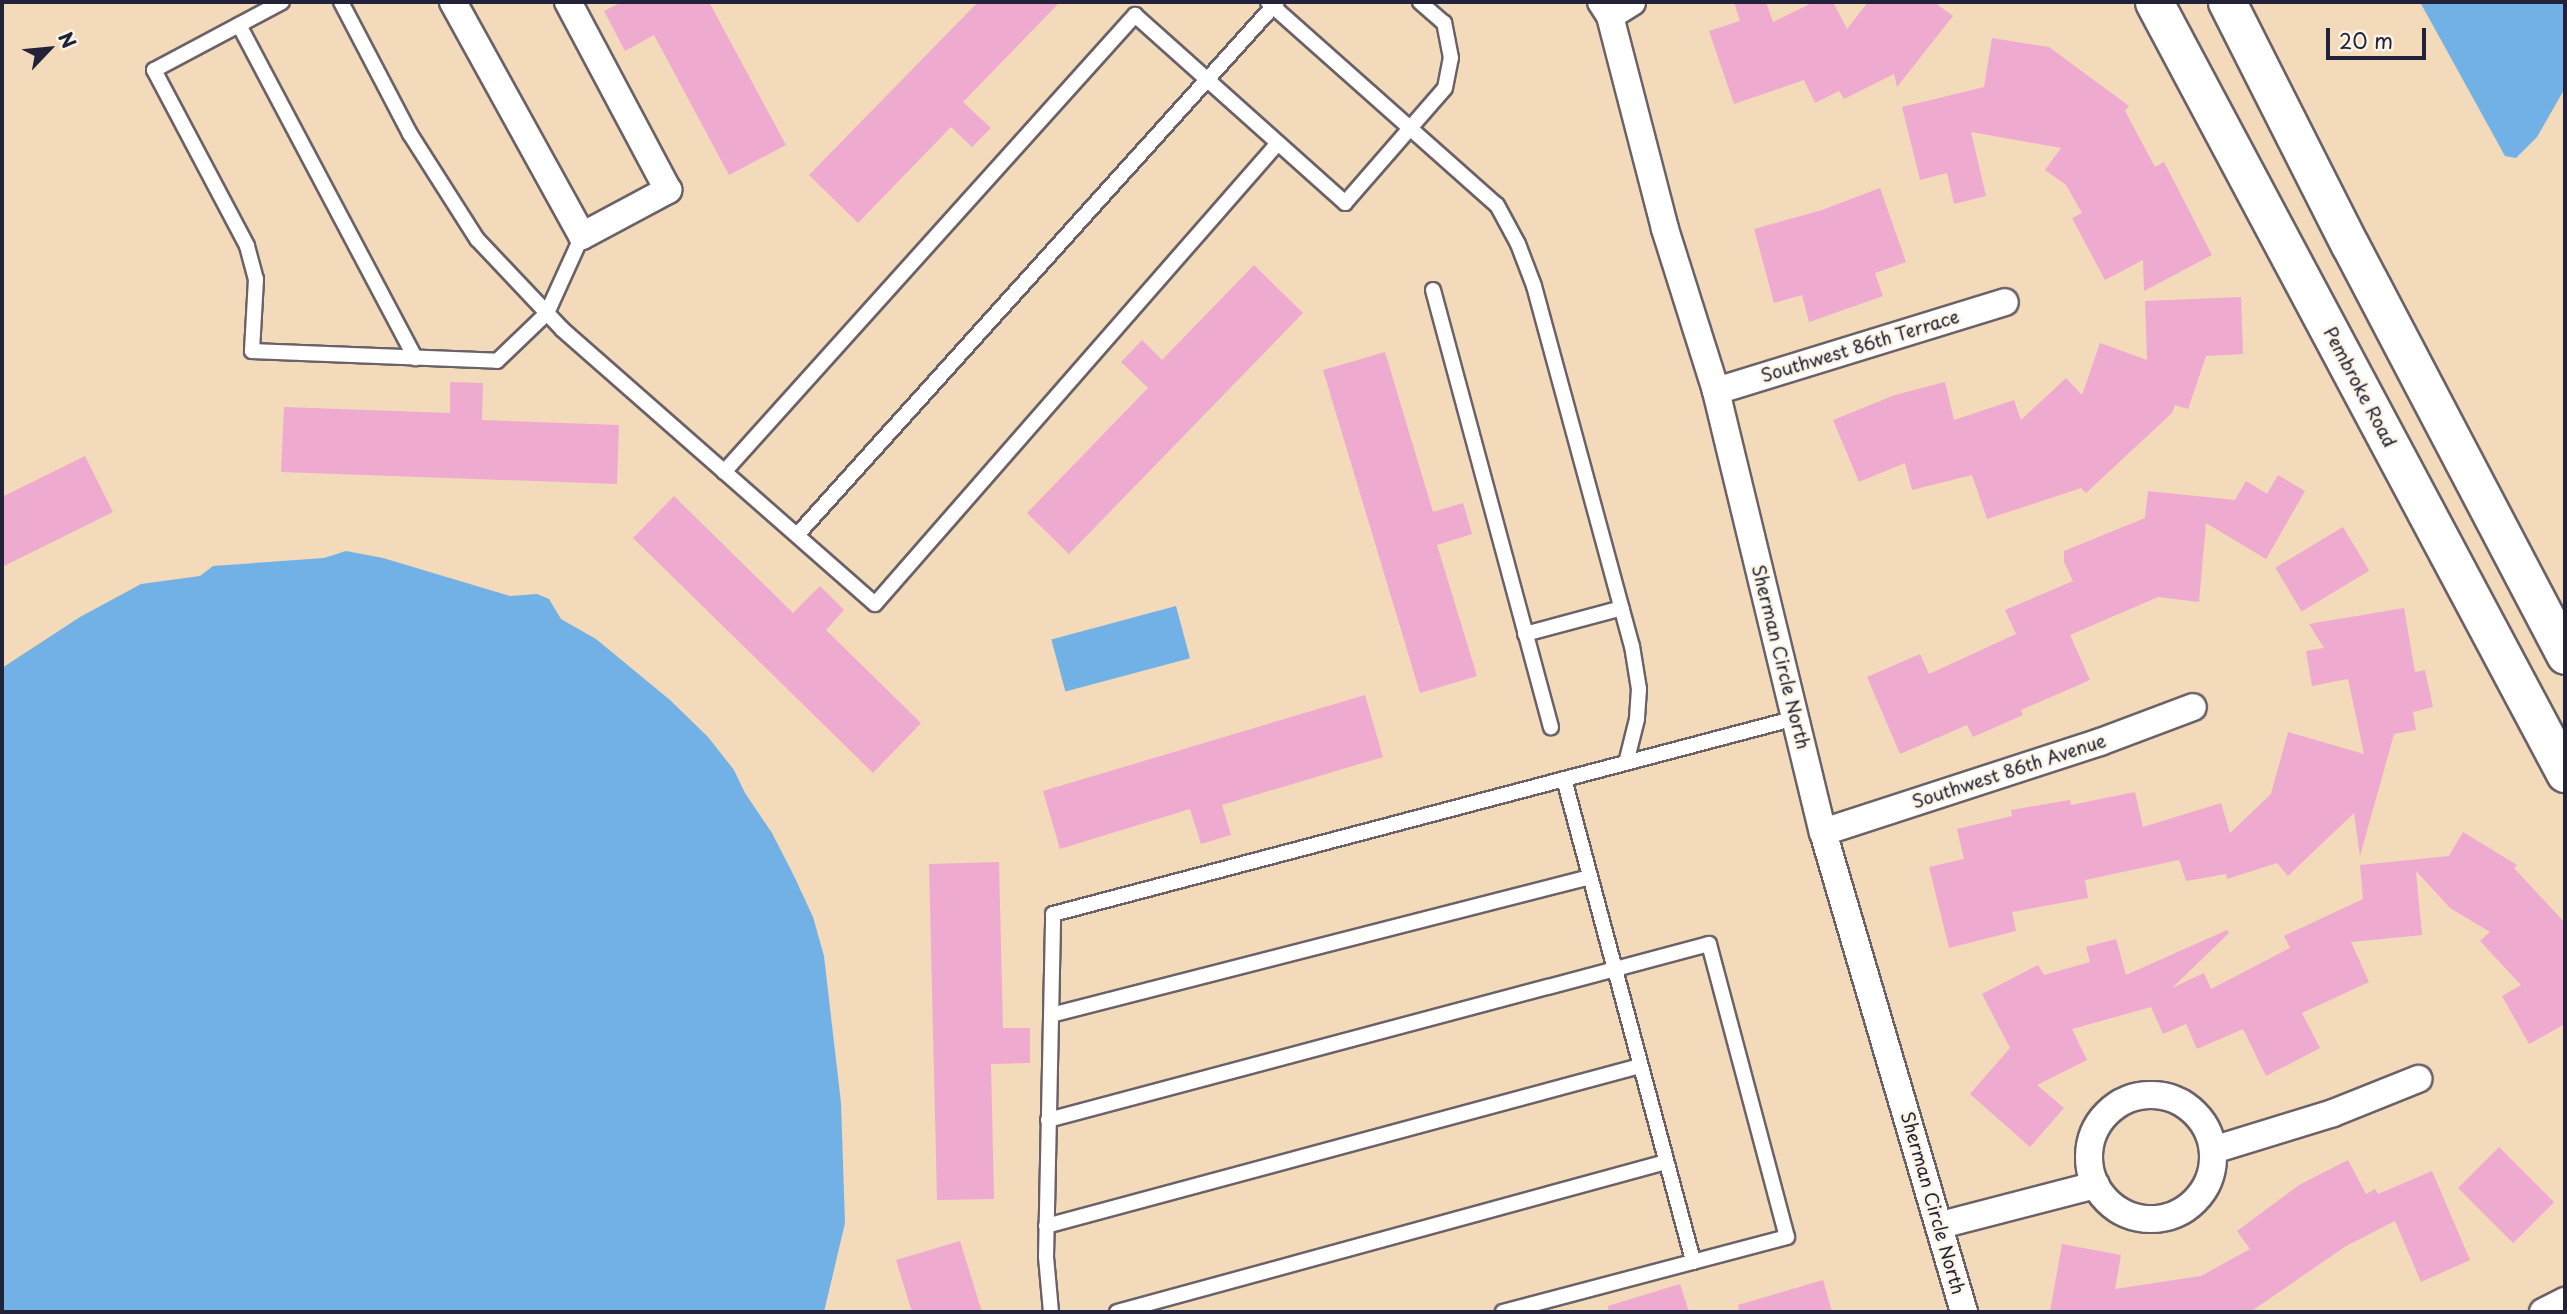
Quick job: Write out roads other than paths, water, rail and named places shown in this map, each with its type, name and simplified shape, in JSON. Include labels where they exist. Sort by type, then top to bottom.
[{"type":"main road","name":"Pembroke Road","points":[[2154,2],[2565,773]]},
{"type":"main road","points":[[2227,2],[2350,245],[2565,655]]},
{"type":"street","points":[[453,2],[582,236],[668,190],[568,2]]},
{"type":"street","name":"Sherman Circle North","points":[[1614,7],[1665,229],[1716,391],[1824,832],[1941,1225],[1964,1312]]},
{"type":"street","name":"Southwest 86th Terrace","points":[[1716,391],[2005,302]]},
{"type":"street","name":"Southwest 86th Avenue","points":[[1824,832],[2100,742],[2193,707]]},
{"type":"street","points":[[2213,1150],[2333,1113],[2418,1079]]},
{"type":"street","points":[[2145,1094],[2166,1096],[2186,1105],[2201,1119],[2211,1138],[2213,1150],[2210,1180],[2199,1198],[2183,1211],[2163,1219],[2143,1219],[2124,1213],[2107,1202],[2096,1185],[2089,1166],[2090,1145],[2097,1126],[2109,1111],[2126,1099],[2145,1094]]},
{"type":"street","points":[[1941,1225],[2096,1185]]},
{"type":"street","points":[[2543,1312],[2565,1301]]},
{"type":"lane","points":[[282,2],[154,70],[247,246],[256,279],[252,351],[497,361],[547,313],[582,236]]},
{"type":"lane","points":[[341,2],[410,134],[477,239],[547,313],[875,604],[1278,142]]},
{"type":"lane","points":[[724,472],[1135,15],[1345,203],[1445,88],[1451,58],[1444,23],[1420,2]]},
{"type":"lane","points":[[797,536],[1207,80],[1272,3],[1497,205],[1518,244],[1534,286],[1622,608],[1639,689],[1637,719],[1626,763]]},
{"type":"lane","points":[[239,25],[415,358]]},
{"type":"lane","points":[[1433,290],[1552,727]]},
{"type":"lane","points":[[1525,634],[1622,608]]},
{"type":"lane","points":[[1051,1312],[1046,1226],[1053,914],[1796,718]]},
{"type":"lane","points":[[1564,779],[1693,1262]]},
{"type":"lane","points":[[1051,1015],[1590,877]]},
{"type":"lane","points":[[1048,1120],[1709,944],[1787,1237],[1503,1312]]},
{"type":"lane","points":[[1046,1226],[1640,1066]]},
{"type":"lane","points":[[1117,1312],[1666,1162]]},
{"type":"water","points":[[2420,2],[2565,2],[2565,88],[2537,137],[2516,158],[2505,156]]},
{"type":"water","points":[[346,551],[383,558],[510,596],[537,594],[549,599],[561,619],[596,639],[670,700],[708,737],[734,770],[794,876],[813,917],[824,956],[841,1103],[845,1223],[824,1312],[2,1312],[2,668],[80,617],[141,584],[200,576],[213,566],[324,558]]},
{"type":"water","points":[[1176,606],[1190,658],[1065,692],[1051,639]]}]
